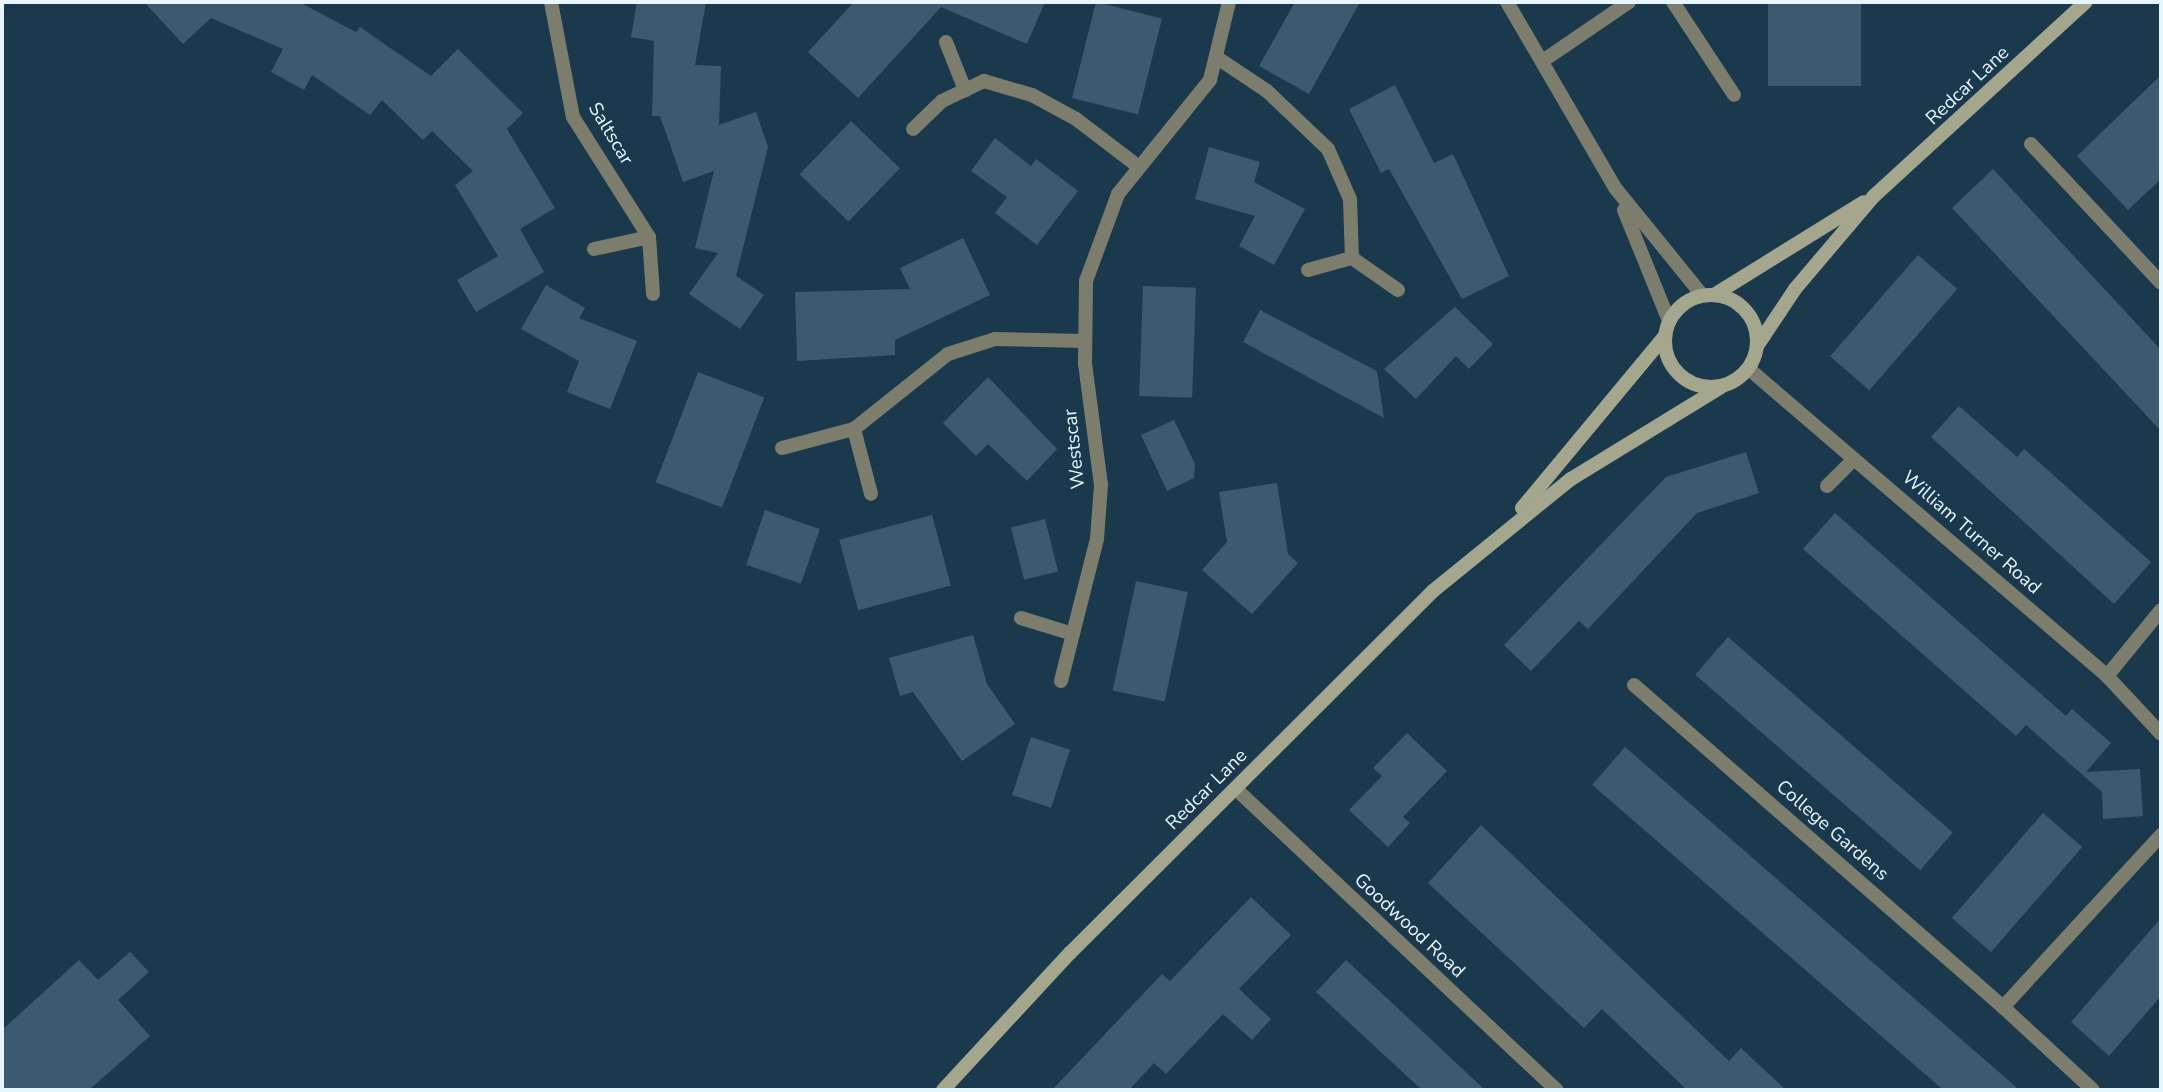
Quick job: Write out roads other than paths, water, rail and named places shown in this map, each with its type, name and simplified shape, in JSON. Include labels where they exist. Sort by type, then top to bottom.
[{"type":"main road","name":"Redcar Lane","points":[[1757,346],[1795,289],[1874,196],[2086,2]]},
{"type":"main road","name":"Redcar Lane","points":[[1708,295],[1874,196]]},
{"type":"main road","points":[[1708,295],[1730,298],[1750,316],[1757,346],[1749,369],[1721,387],[1701,387],[1677,373],[1664,337],[1669,321],[1687,301],[1708,295]]},
{"type":"main road","name":"Redcar Lane","points":[[1507,525],[1664,337]]},
{"type":"main road","name":"Redcar Lane","points":[[943,1090],[1070,953],[1433,591],[1507,525],[1571,479],[1721,387]]},
{"type":"street","name":"Saltscar","points":[[551,2],[573,117],[649,237],[653,294]]},
{"type":"street","name":"Westscar","points":[[1061,681],[1097,539],[1101,485],[1085,341],[1086,281],[1118,194],[1210,80],[1229,2]]},
{"type":"street","points":[[1507,2],[1544,60],[1616,188],[1669,321]]},
{"type":"street","points":[[1544,60],[1629,2]]},
{"type":"street","points":[[1674,2],[1734,95]]},
{"type":"street","points":[[946,42],[965,90]]},
{"type":"street","points":[[1216,57],[1267,92],[1328,149],[1350,199],[1352,258]]},
{"type":"street","points":[[914,129],[942,101],[984,81],[1032,95],[1076,119],[1139,167]]},
{"type":"street","points":[[2031,144],[2161,283]]},
{"type":"street","points":[[1616,188],[1708,295]]},
{"type":"street","points":[[594,249],[649,237]]},
{"type":"street","points":[[1308,270],[1352,258]]},
{"type":"street","points":[[1352,258],[1398,290]]},
{"type":"street","points":[[782,449],[854,429],[948,354],[995,339],[1085,341]]},
{"type":"street","name":"William Turner Road","points":[[1749,369],[2107,676],[2161,733]]},
{"type":"street","points":[[854,429],[871,494]]},
{"type":"street","points":[[1828,486],[1854,459]]},
{"type":"street","points":[[2107,676],[2161,610]]},
{"type":"street","points":[[1021,618],[1073,634]]},
{"type":"street","name":"College Gardens","points":[[1634,685],[2003,1007],[2093,1090]]},
{"type":"street","name":"Goodwood Road","points":[[1236,789],[1557,1090]]},
{"type":"street","points":[[2003,1007],[2161,835]]}]
